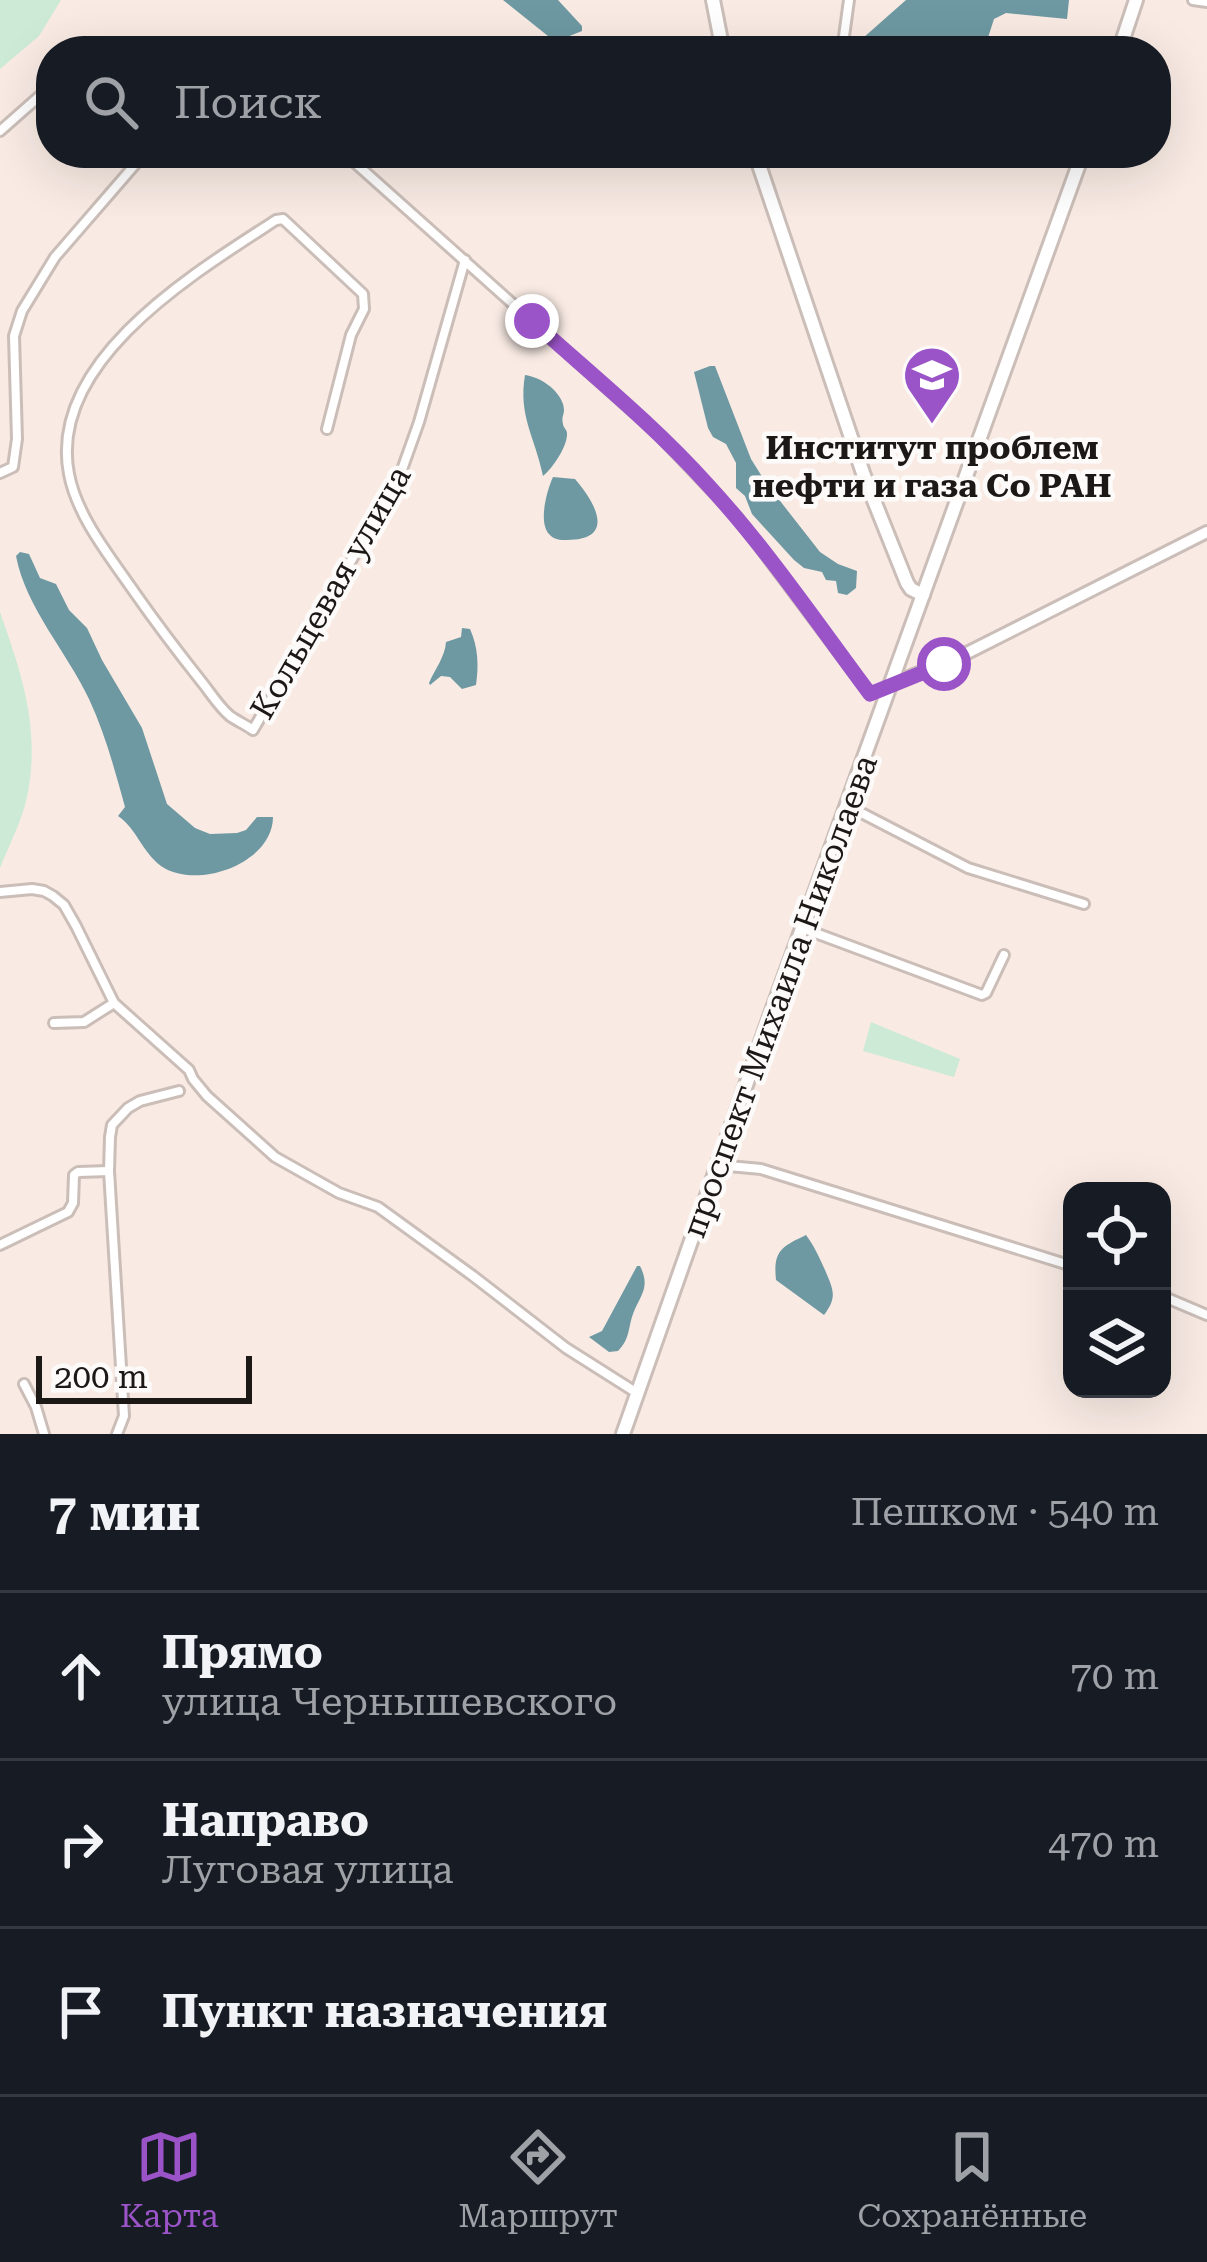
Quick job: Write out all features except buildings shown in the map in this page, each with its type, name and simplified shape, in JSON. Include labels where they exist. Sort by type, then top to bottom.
[{"type":"main road","points":[[713,0],[720,36]]},
{"type":"main road","points":[[1124,36],[1136,0]]},
{"type":"main road","points":[[760,168],[863,473],[907,583],[923,595]]},
{"type":"main road","name":"проспект Михаила Николаева","points":[[623,1434],[1078,168]]},
{"type":"main road","points":[[890,685],[969,652],[1207,532]]},
{"type":"street","points":[[844,36],[849,0]]},
{"type":"street","points":[[1193,0],[1207,2]]},
{"type":"street","points":[[0,130],[36,99]]},
{"type":"street","points":[[0,473],[13,467],[17,439],[14,336],[22,311],[65,244],[132,168]]},
{"type":"street","points":[[361,168],[703,478],[870,694],[890,685]]},
{"type":"street","name":"Кольцевая улица","points":[[327,428],[351,334],[365,301],[283,219],[203,268],[153,308],[92,373],[70,423],[69,476],[89,523],[167,639],[227,714],[254,730],[399,478],[465,260]]},
{"type":"street","points":[[846,806],[968,868],[1084,904]]},
{"type":"street","points":[[0,892],[44,891],[64,905],[115,1003],[275,1157],[339,1193],[378,1207],[566,1348],[637,1393]]},
{"type":"street","points":[[802,928],[982,995],[1004,955]]},
{"type":"street","points":[[54,1023],[84,1022],[115,1003]]},
{"type":"street","points":[[116,1434],[124,1416],[109,1171],[112,1125],[140,1102],[179,1091]]},
{"type":"street","points":[[718,1165],[760,1169],[1063,1263]]},
{"type":"street","points":[[0,1245],[68,1212],[78,1172],[109,1171]]},
{"type":"street","points":[[1171,1300],[1207,1315]]},
{"type":"street","points":[[24,1384],[44,1434]]},
{"type":"green space","points":[[0,0],[61,0],[39,36],[0,69]]},
{"type":"green space","points":[[0,612],[22,680],[32,748],[25,806],[0,868]]},
{"type":"green space","points":[[871,1022],[960,1059],[954,1077],[863,1051]]},
{"type":"water","points":[[503,0],[558,0],[582,26],[582,31],[570,36],[548,36]]},
{"type":"water","points":[[906,0],[1069,0],[1067,19],[1006,13],[994,19],[989,36],[865,36]]},
{"type":"water","points":[[715,366],[751,459],[766,483],[820,552],[857,571],[856,588],[847,595],[838,593],[836,581],[794,560],[752,514],[736,488],[736,463],[726,444],[708,428],[694,372]]},
{"type":"water","points":[[525,375],[553,389],[564,408],[565,444],[543,476],[526,415]]},
{"type":"water","points":[[553,477],[575,479],[582,488],[597,518],[592,534],[567,540],[549,534],[544,514]]},
{"type":"water","points":[[29,554],[40,578],[56,584],[69,610],[87,628],[142,728],[167,804],[195,828],[210,834],[237,833],[257,817],[273,817],[261,848],[247,859],[212,874],[176,873],[154,860],[118,816],[125,807],[100,725],[29,594],[16,556]]},
{"type":"water","points":[[462,628],[470,629],[475,643],[476,685],[462,689],[450,677],[441,676],[430,685],[446,642],[461,637]]},
{"type":"water","points":[[806,1235],[832,1288],[833,1298],[824,1315],[776,1280],[780,1251]]},
{"type":"water","points":[[637,1266],[645,1280],[643,1291],[625,1342],[618,1351],[609,1352],[589,1337],[602,1331]]},
{"type":"place","name":"Институт проблем нефти и газа Со РАН","points":[[932,426]]},
{"type":"route","points":[[532,321],[703,478],[870,694],[944,664]]}]
